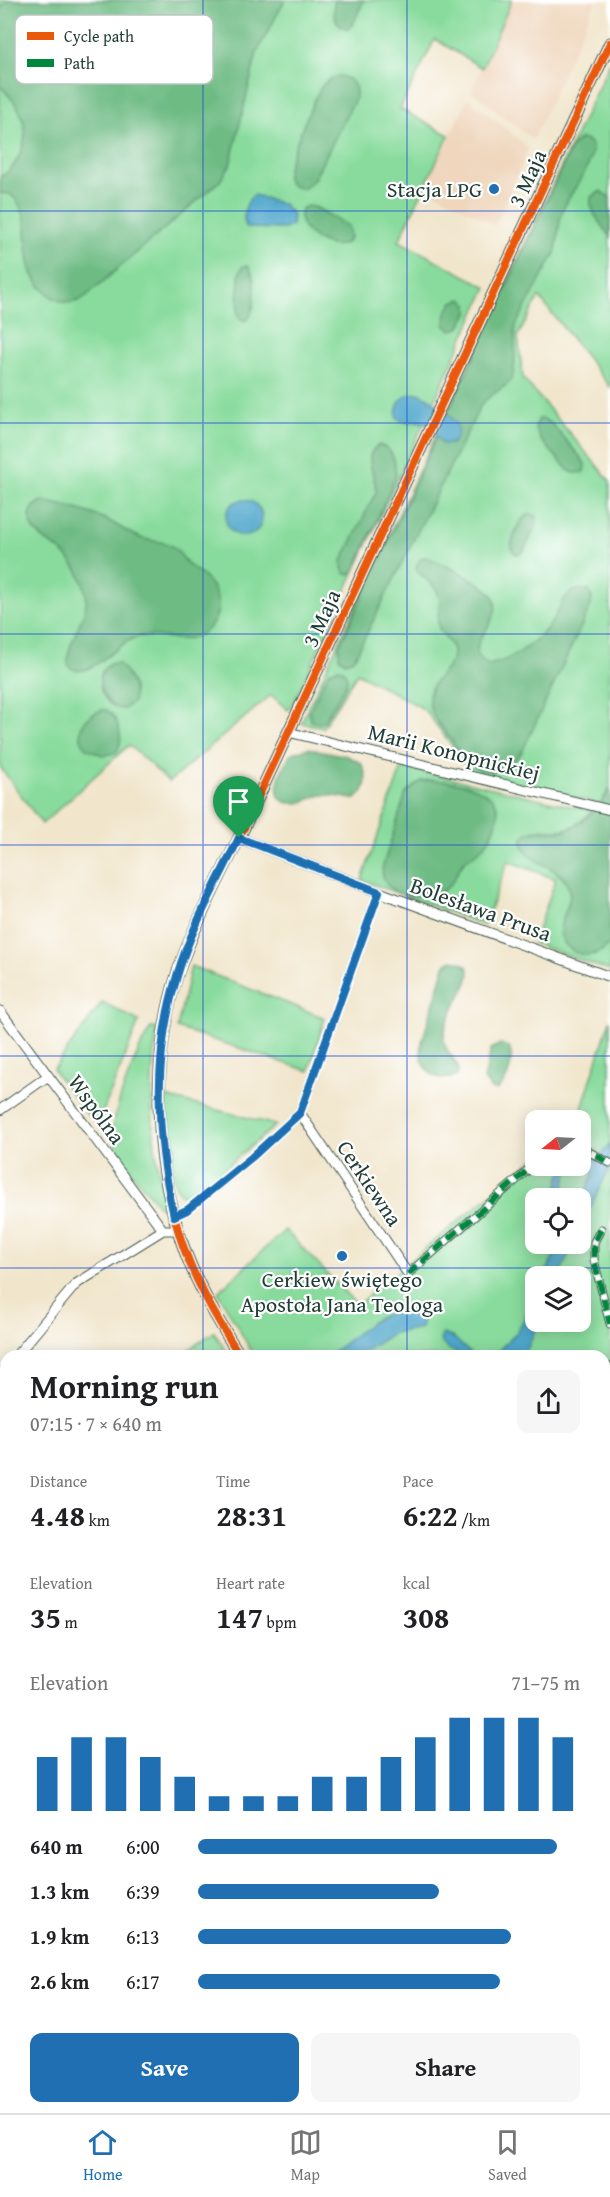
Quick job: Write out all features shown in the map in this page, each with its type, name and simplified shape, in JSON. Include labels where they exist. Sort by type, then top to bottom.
[{"type":"street","name":"3 Maja","points":[[237,1350],[202,1290],[178,1230],[163,1155],[159,1116],[160,1075],[165,1029],[177,976],[194,931],[610,43]]},
{"type":"street","name":"Marii Konopnickiej","points":[[288,732],[610,810]]},
{"type":"street","name":"Bolesława Prusa","points":[[239,838],[610,977]]},
{"type":"street","points":[[174,1216],[187,1210],[236,1170],[300,1113],[379,892]]},
{"type":"street","name":"Wspólna","points":[[0,1011],[163,1230]]},
{"type":"street","points":[[0,1110],[48,1076]]},
{"type":"street","name":"Cerkiewna","points":[[300,1113],[408,1274]]},
{"type":"street","points":[[591,1153],[610,1163]]},
{"type":"street","points":[[408,1274],[525,1173]]},
{"type":"street","points":[[21,1350],[76,1284],[163,1230],[178,1230]]},
{"type":"street","points":[[601,1230],[594,1242],[594,1260],[610,1324]]},
{"type":"shaded area","points":[[512,0],[596,0],[533,140],[471,91]]},
{"type":"shaded area","points":[[468,98],[529,148],[495,225],[425,187]]},
{"type":"green space","points":[[0,0],[512,0],[482,68],[435,39],[400,109],[449,135],[399,241],[487,287],[296,698],[288,710],[271,695],[169,782],[129,745],[42,824],[0,767]]},
{"type":"green space","points":[[7,0],[285,0],[257,52],[230,165],[220,181],[87,296],[74,302],[59,301],[46,292],[36,280],[28,257],[25,219],[22,210],[10,194],[0,193],[0,178],[19,156],[25,137],[18,108],[0,86],[0,10]]},
{"type":"green space","points":[[335,0],[364,0],[353,24],[348,29],[340,25],[335,18]]},
{"type":"green space","points":[[610,62],[610,387],[539,297],[518,336],[523,378],[610,481],[610,788],[600,804],[473,773],[424,709],[357,673],[323,727],[301,723]]},
{"type":"green space","points":[[339,76],[352,82],[356,97],[314,179],[305,188],[291,185],[287,177],[288,171],[295,146],[308,115],[323,85],[328,80]]},
{"type":"green space","points":[[580,139],[591,144],[591,158],[563,209],[555,253],[516,325],[515,363],[510,381],[481,405],[356,655],[345,662],[339,657],[339,647],[570,150]]},
{"type":"green space","points":[[601,191],[610,198],[610,237],[597,218],[591,203],[591,197]]},
{"type":"green space","points":[[309,206],[315,207],[348,226],[350,237],[347,242],[332,245],[309,234],[301,220],[300,212]]},
{"type":"green space","points":[[247,265],[253,276],[254,300],[250,315],[247,320],[243,320],[238,312],[239,275],[242,267]]},
{"type":"green space","points":[[462,299],[468,304],[468,313],[459,328],[451,330],[445,325],[446,313],[453,302]]},
{"type":"green space","points":[[539,419],[551,423],[582,459],[585,464],[584,472],[574,473],[568,470],[540,439],[535,427]]},
{"type":"green space","points":[[379,445],[391,453],[395,478],[356,568],[352,574],[346,574],[342,569],[342,561],[376,492],[370,460],[373,449]]},
{"type":"green space","points":[[43,501],[90,513],[141,538],[172,546],[213,587],[218,608],[210,627],[195,637],[186,639],[139,637],[130,640],[85,670],[78,671],[71,668],[68,656],[85,611],[86,594],[81,578],[70,561],[33,527],[31,512],[37,504]]},
{"type":"green space","points":[[531,514],[537,517],[536,526],[524,550],[515,554],[511,547],[515,532],[523,519]]},
{"type":"green space","points":[[425,557],[472,579],[493,596],[494,613],[479,641],[477,651],[478,656],[488,665],[516,654],[533,642],[548,628],[563,601],[572,592],[586,590],[592,598],[591,605],[523,750],[513,762],[499,770],[484,772],[470,764],[437,722],[430,708],[429,694],[450,664],[453,651],[451,644],[439,628],[440,600],[437,592],[416,569],[419,560]]},
{"type":"green space","points":[[113,663],[118,663],[122,667],[132,686],[133,702],[124,709],[109,703],[101,689],[101,674]]},
{"type":"green space","points":[[339,668],[347,675],[346,685],[324,721],[319,723],[311,721],[309,712],[326,677],[330,671]]},
{"type":"green space","points":[[102,710],[107,710],[115,718],[120,736],[116,752],[104,756],[86,748],[80,735],[82,725],[86,720]]},
{"type":"green space","points":[[308,748],[347,756],[361,763],[366,782],[360,795],[356,799],[320,795],[296,803],[286,802],[280,798],[278,784],[288,759],[292,753]]},
{"type":"green space","points":[[402,767],[592,811],[575,826],[563,830],[541,829],[529,855],[555,872],[567,885],[570,893],[565,914],[603,950],[610,943],[610,971],[533,943],[556,879],[508,861],[484,925],[362,880]]},
{"type":"green space","points":[[421,781],[458,783],[483,792],[496,803],[497,822],[485,845],[463,863],[453,881],[444,890],[431,895],[407,895],[388,886],[382,869],[406,793]]},
{"type":"green space","points":[[610,788],[610,943],[597,953],[586,955],[570,949],[561,935],[561,924],[570,897],[565,880],[554,870],[533,858],[524,847],[522,840],[530,832],[536,830],[559,831],[578,824],[597,807]]},
{"type":"green space","points":[[452,960],[462,963],[467,967],[469,973],[465,987],[448,1022],[444,1038],[445,1045],[459,1071],[457,1076],[441,1078],[435,1076],[426,1067],[421,1045],[444,969],[446,964]]},
{"type":"green space","points":[[191,966],[325,1018],[309,1071],[177,1028]]},
{"type":"green space","points":[[102,1002],[139,1021],[102,1114],[95,1120],[86,1113],[53,1070]]},
{"type":"green space","points":[[610,1020],[610,1350],[251,1350],[218,1292],[285,1230],[357,1305],[525,1166],[525,1176],[591,1176],[591,1110],[581,1110]]},
{"type":"green space","points":[[151,1028],[155,1028],[157,1032],[152,1074],[152,1116],[156,1158],[164,1200],[161,1208],[125,1163],[113,1138],[120,1099],[139,1050]]},
{"type":"green space","points":[[500,1044],[509,1047],[511,1064],[507,1077],[496,1090],[491,1089],[484,1079],[491,1049]]},
{"type":"green space","points":[[166,1097],[276,1125],[195,1193],[185,1197],[174,1181],[168,1152]]},
{"type":"green space","points":[[214,1332],[225,1350],[188,1350]]},
{"type":"water","points":[[254,195],[283,204],[293,215],[292,225],[285,229],[247,228],[244,220],[245,210],[248,201]]},
{"type":"water","points":[[418,393],[429,398],[456,423],[458,432],[452,443],[443,444],[431,428],[422,422],[404,421],[397,418],[397,408],[401,400],[408,395]]},
{"type":"water","points":[[244,500],[257,505],[262,518],[257,531],[244,536],[231,531],[226,518],[231,505]]},
{"type":"water","points":[[610,1143],[610,1167],[591,1206],[591,1188],[587,1188],[593,1174],[591,1160],[601,1154]]},
{"type":"water","points":[[560,1176],[567,1176],[565,1188],[557,1188]]},
{"type":"water","points":[[555,1254],[569,1254],[563,1266],[549,1266]]},
{"type":"water","points":[[406,1310],[416,1314],[422,1321],[421,1328],[393,1333],[367,1350],[336,1350],[364,1327],[395,1311]]},
{"type":"water","points":[[525,1317],[525,1332],[535,1332],[527,1350],[499,1350],[517,1332]]},
{"type":"water","points":[[443,1334],[454,1338],[467,1350],[450,1350],[440,1340]]},
{"type":"marked path","points":[[591,1153],[610,1163]]},
{"type":"marked path","points":[[408,1274],[525,1173]]},
{"type":"marked path","points":[[601,1229],[594,1242],[594,1260],[610,1324]]},
{"type":"cycle path","points":[[236,1350],[213,1310],[183,1247],[164,1168],[159,1102],[160,1070],[163,1037],[177,975],[206,905],[610,43]]},
{"type":"cycle path","points":[[174,1216],[187,1210],[252,1157],[300,1113],[379,892]]},
{"type":"place","name":"Stacja LPG","points":[[494,189]]},
{"type":"place","name":"Cerkiew świętego Apostoła Jana Teologa","points":[[342,1256]]},
{"type":"route","points":[[239,838],[379,892],[300,1113],[252,1157],[187,1210],[174,1216],[163,1155],[159,1116],[160,1075],[165,1029],[177,976],[194,931],[239,838]]}]
